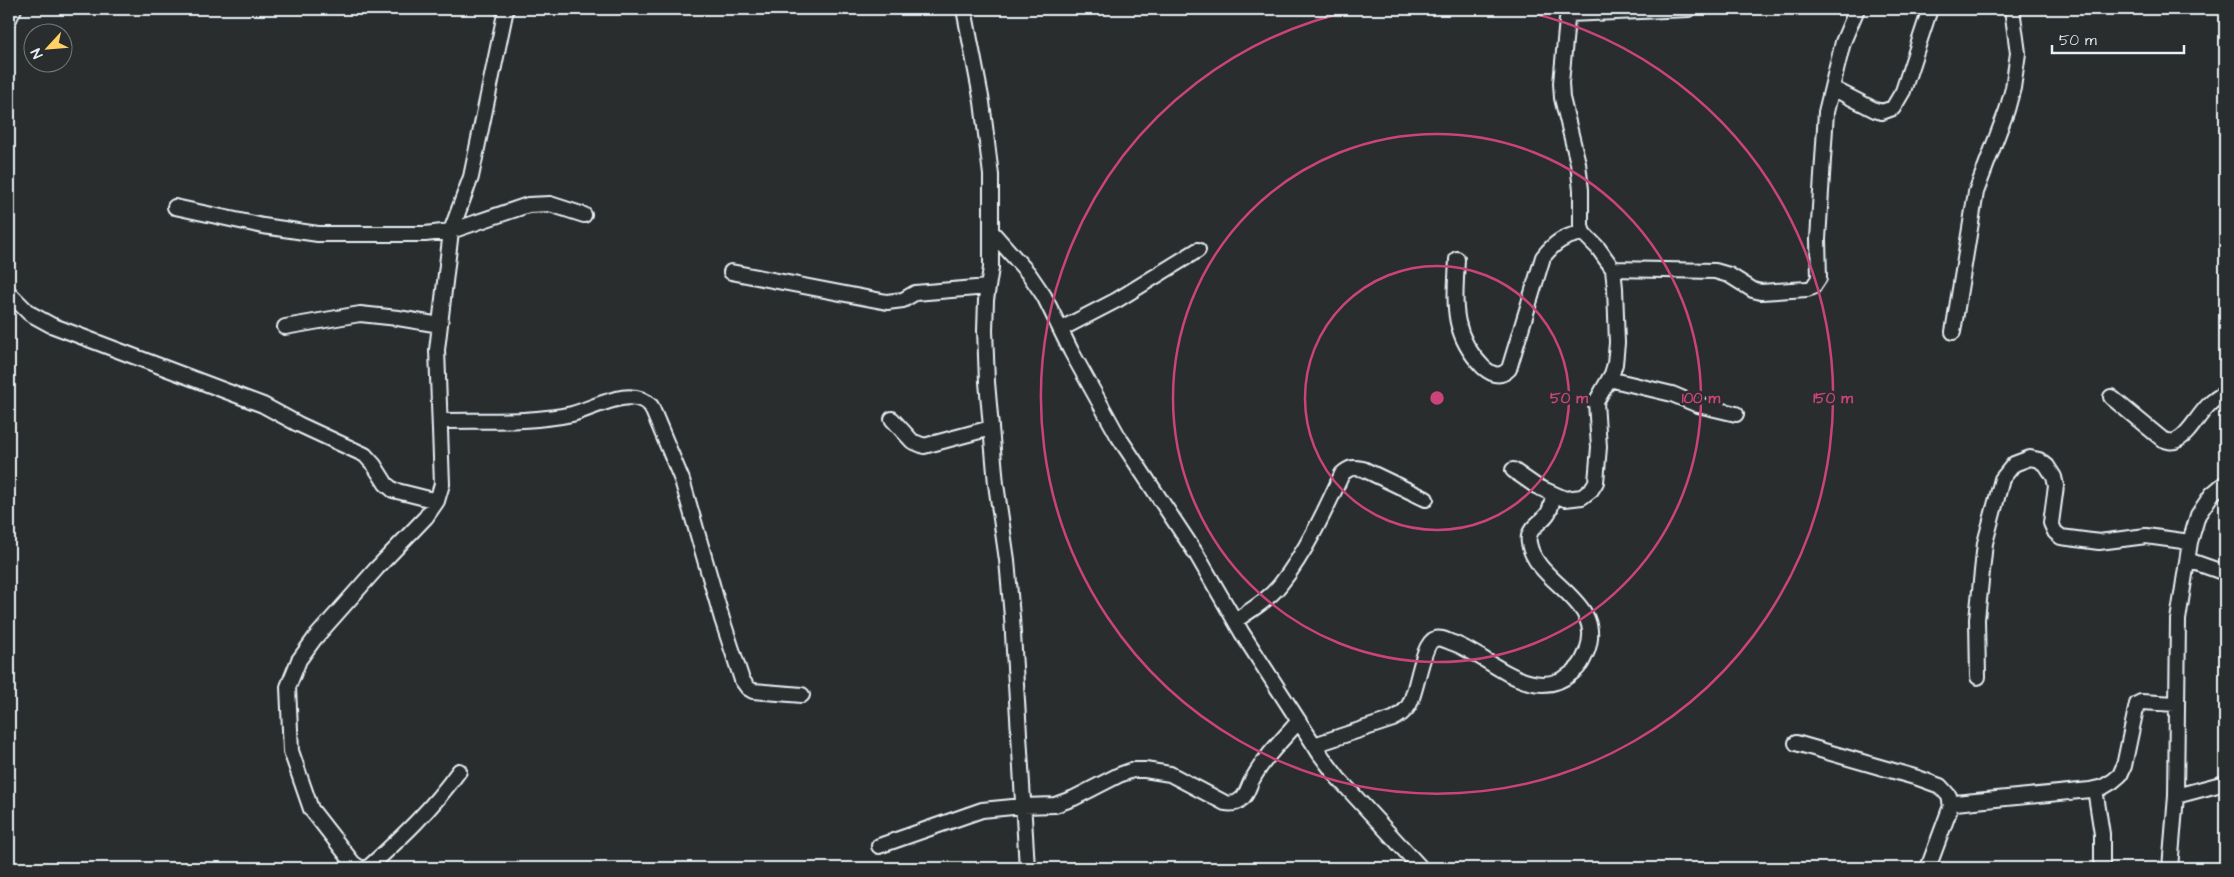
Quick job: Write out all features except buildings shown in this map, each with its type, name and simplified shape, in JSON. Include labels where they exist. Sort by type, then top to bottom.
[{"type":"street","points":[[360,868],[312,809],[291,751],[288,688],[299,660],[315,638],[377,568],[426,517],[437,501],[442,484],[437,350],[451,231],[471,177],[506,9]]},
{"type":"street","points":[[964,9],[988,141],[991,175],[991,231],[985,330],[996,484],[1007,560],[1010,598],[1027,868]]},
{"type":"street","points":[[1513,470],[1565,499],[1582,497],[1591,490],[1596,482],[1599,447],[1596,402],[1615,364],[1617,342],[1613,269],[1598,248],[1583,233],[1578,163],[1562,98],[1561,84],[1568,12],[1689,9]]},
{"type":"street","points":[[1613,269],[1715,271],[1729,275],[1753,290],[1761,292],[1813,287],[1819,278],[1818,239],[1826,112],[1843,42],[1857,9]]},
{"type":"street","points":[[1832,88],[1875,110],[1882,112],[1893,108],[1898,103],[1903,91],[1930,9]]},
{"type":"street","points":[[1953,332],[1976,192],[2007,110],[2012,88],[2018,53],[2012,9]]},
{"type":"street","points":[[175,207],[263,226],[318,234],[425,234],[451,231],[528,205],[550,204],[584,215]]},
{"type":"street","points":[[991,231],[1029,274],[1044,296],[1118,436],[1197,555],[1236,622],[1314,745],[1338,778],[1421,868]]},
{"type":"street","points":[[1458,259],[1455,310],[1457,327],[1473,357],[1488,372],[1494,375],[1501,375],[1510,369],[1543,257],[1555,242],[1569,235],[1583,233]]},
{"type":"street","points":[[1061,329],[1117,300],[1198,250]]},
{"type":"street","points":[[731,272],[887,302],[903,300],[915,293],[988,288]]},
{"type":"street","points":[[9,293],[30,313],[51,325],[263,405],[298,424],[365,455],[386,484],[393,490],[437,501]]},
{"type":"street","points":[[285,328],[360,314],[440,325]]},
{"type":"street","points":[[1609,379],[1672,394],[1698,405],[1736,414]]},
{"type":"street","points":[[2112,397],[2162,439],[2169,442],[2176,441],[2182,437],[2202,412],[2218,397],[2225,394]]},
{"type":"street","points":[[440,421],[547,417],[571,414],[624,398],[645,399],[651,406],[682,480],[722,619],[742,680],[753,692],[802,695]]},
{"type":"street","points":[[892,419],[912,441],[924,446],[991,428]]},
{"type":"street","points":[[1978,677],[1978,619],[1985,543],[2002,479],[2014,464],[2030,458],[2039,460],[2047,466],[2054,477],[2056,486],[2051,523],[2055,532],[2061,537],[2099,542],[2146,536],[2190,542]]},
{"type":"street","points":[[1236,622],[1261,604],[1279,585],[1305,546],[1342,474],[1347,469],[1353,466],[1363,469],[1426,499]]},
{"type":"street","points":[[2170,868],[2176,796],[2178,620],[2190,542],[2198,515],[2212,494],[2225,483]]},
{"type":"street","points":[[1314,745],[1403,714],[1414,695],[1427,646],[1436,639],[1440,638],[1457,644],[1531,684],[1552,683],[1568,677],[1581,666],[1590,644],[1589,626],[1583,610],[1544,569],[1529,544],[1529,536],[1535,525],[1549,512],[1553,494]]},
{"type":"street","points":[[2188,560],[2225,573]]},
{"type":"street","points":[[1951,806],[1960,801],[2078,792],[2103,787],[2120,775],[2124,766],[2137,704],[2141,702],[2176,704]]},
{"type":"street","points":[[879,846],[982,810],[1055,805],[1074,798],[1118,774],[1133,770],[1170,774],[1225,803],[1231,804],[1240,801],[1246,794],[1252,780],[1269,754],[1299,721]]},
{"type":"street","points":[[1796,743],[1940,786],[1949,796],[1951,806],[1928,868]]},
{"type":"street","points":[[368,868],[419,822],[439,799],[459,770]]},
{"type":"street","points":[[2176,796],[2225,783]]},
{"type":"street","points":[[2095,789],[2102,834],[2102,868]]}]
